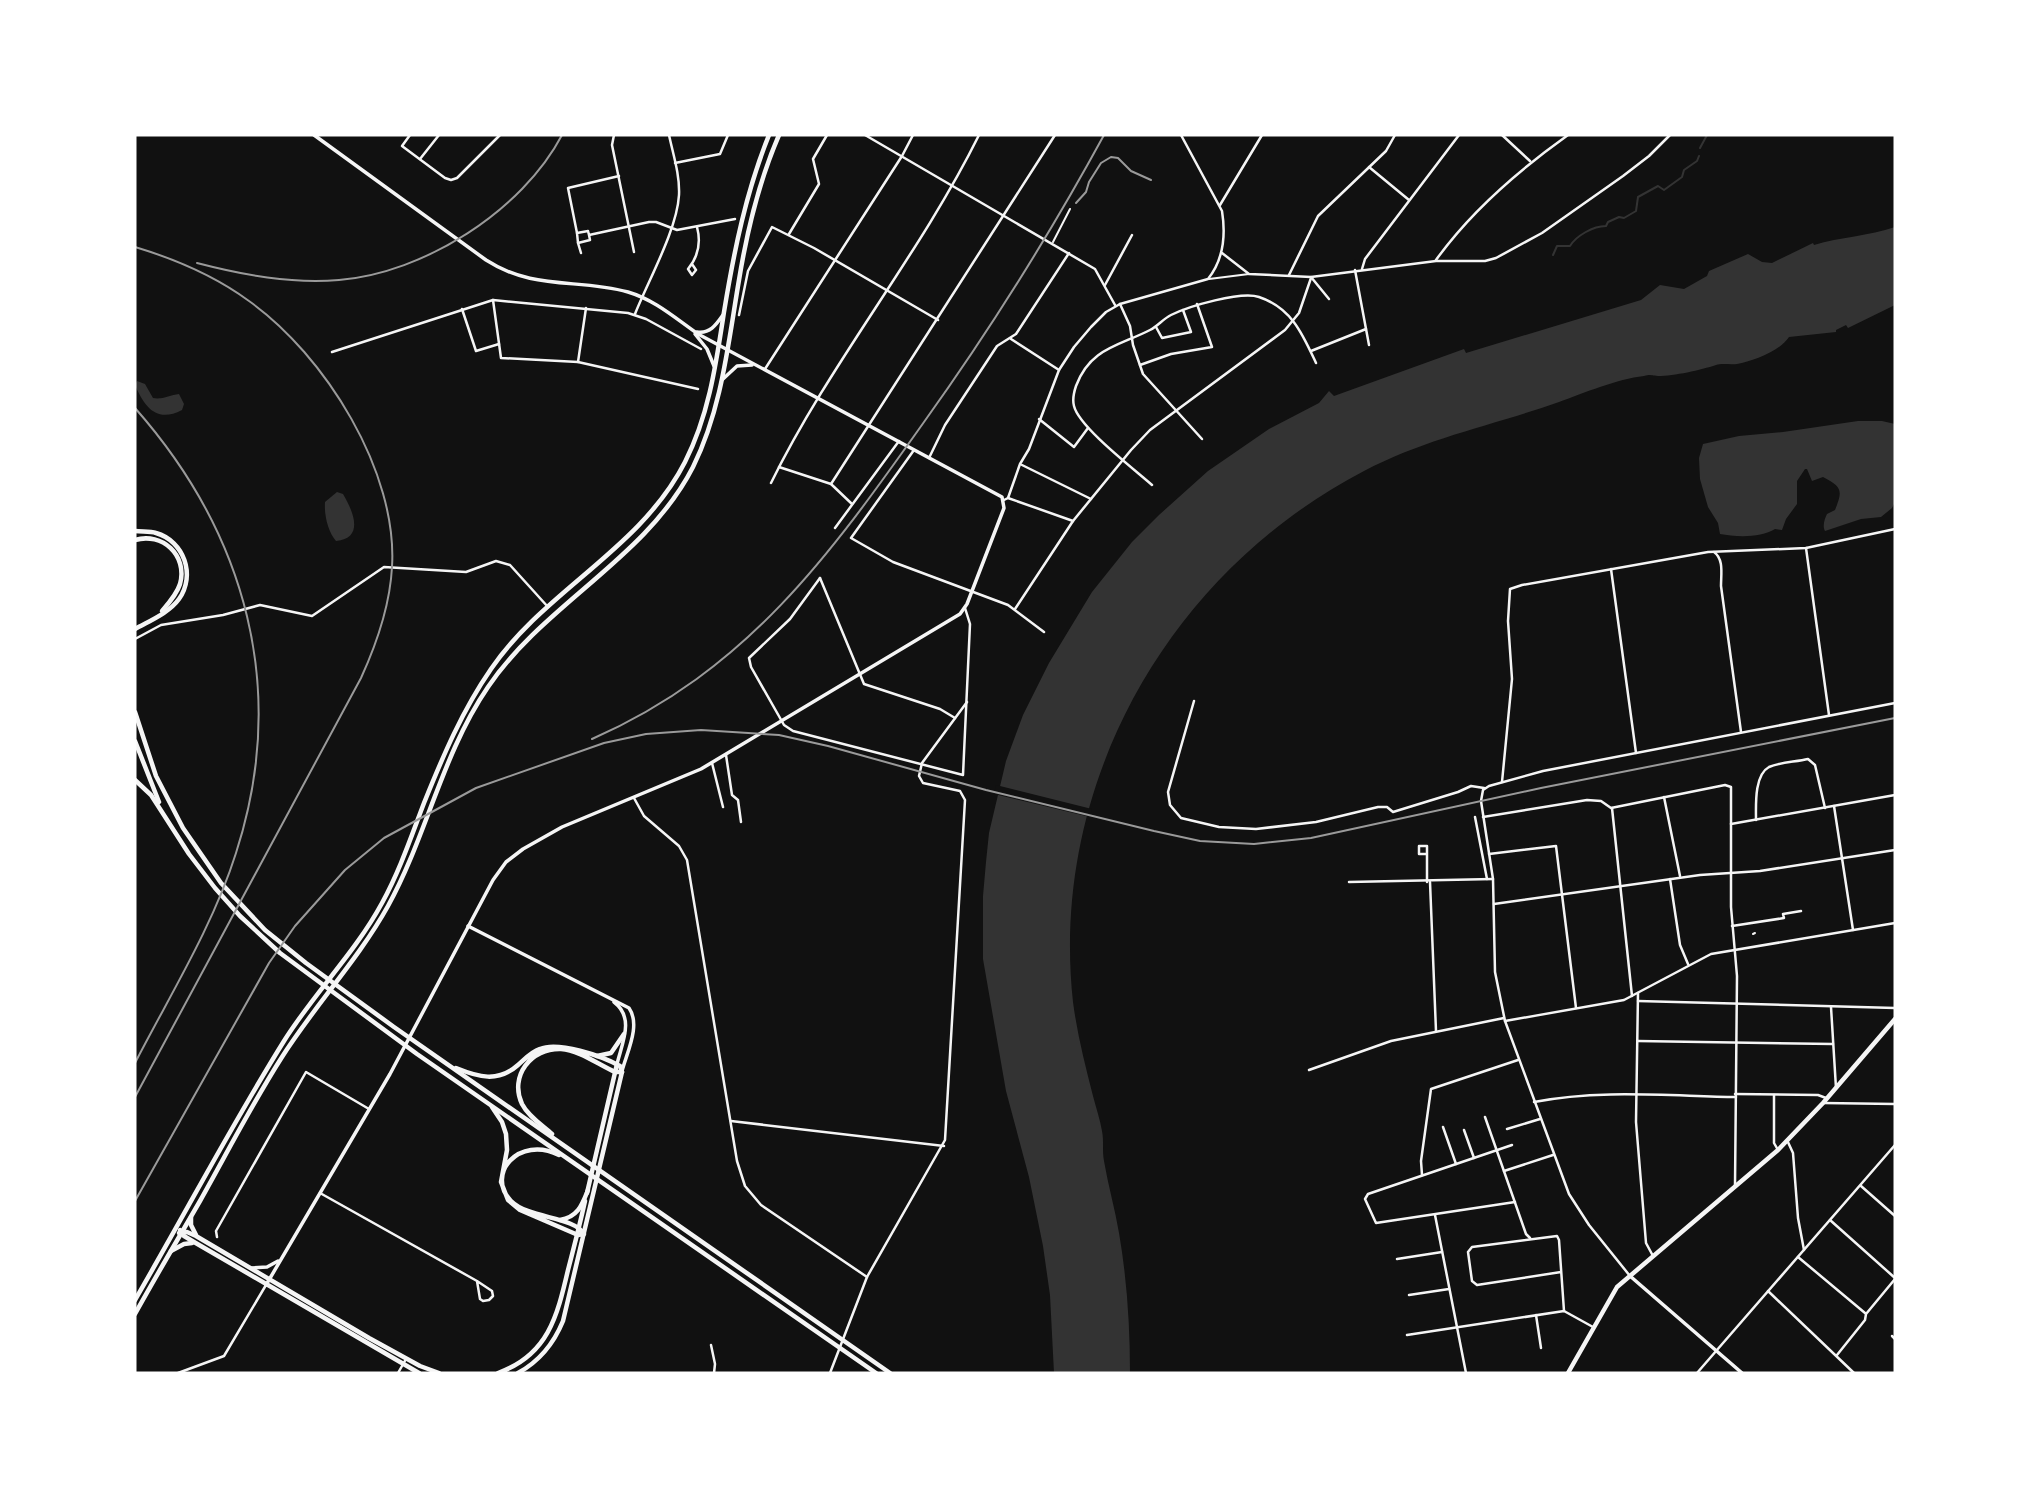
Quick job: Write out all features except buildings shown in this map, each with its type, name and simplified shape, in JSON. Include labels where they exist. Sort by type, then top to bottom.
[{"type":"main road","points":[[135,1300],[286,1038],[373,920],[411,842],[435,776],[460,720],[493,666],[548,607],[633,532],[666,493],[691,449],[706,410],[714,377],[741,223],[769,135]]},
{"type":"main road","points":[[135,1314],[281,1059],[378,923],[401,881],[464,725],[502,668],[534,633],[633,546],[668,506],[692,468],[713,415],[722,381],[752,218],[764,174],[779,135]]},
{"type":"main road","points":[[135,531],[157,533],[180,549],[186,561],[187,577],[181,596],[171,607],[135,629]]},
{"type":"main road","points":[[135,540],[147,537],[162,542],[172,548],[179,560],[180,586],[156,617]]},
{"type":"main road","points":[[135,712],[165,796],[183,828],[210,869],[265,930],[422,1047],[890,1373]]},
{"type":"main road","points":[[135,741],[170,822]]},
{"type":"main road","points":[[135,780],[147,788],[204,874],[240,916],[279,953],[417,1054],[876,1373]]},
{"type":"main road","points":[[1568,1373],[1614,1290],[1777,1150],[1825,1101],[1895,1019]]},
{"type":"main road","points":[[591,1056],[611,1053],[624,1034]]},
{"type":"main road","points":[[449,1066],[489,1078],[510,1071],[532,1054],[548,1046],[564,1046],[617,1064],[622,1072],[559,1330],[541,1356],[518,1373]]},
{"type":"main road","points":[[574,1153],[531,1116],[523,1105],[519,1084],[523,1068],[539,1053],[559,1049],[572,1052],[615,1072],[622,1072]]},
{"type":"main road","points":[[498,1373],[528,1358],[549,1333],[559,1309],[617,1064]]},
{"type":"main road","points":[[486,1100],[502,1122],[506,1134],[507,1150],[501,1182],[508,1200],[520,1210],[577,1236],[584,1234]]},
{"type":"main road","points":[[573,1162],[552,1152],[530,1149],[515,1155],[505,1170],[504,1188],[513,1203],[540,1216],[579,1227],[584,1234]]},
{"type":"main road","points":[[556,1220],[573,1216],[588,1190]]},
{"type":"main road","points":[[192,1215],[191,1225],[196,1236]]},
{"type":"main road","points":[[180,1223],[181,1232],[194,1242],[407,1359],[439,1373]]},
{"type":"main road","points":[[172,1236],[181,1232],[196,1236],[403,1366],[419,1373]]},
{"type":"main road","points":[[170,1251],[194,1242]]},
{"type":"street","points":[[316,135],[496,266],[525,279],[610,288],[642,297],[719,346],[1006,499],[1073,521]]},
{"type":"street","points":[[410,135],[402,145],[451,180],[457,178],[500,135]]},
{"type":"street","points":[[420,159],[439,135]]},
{"type":"street","points":[[614,135],[612,145],[634,252]]},
{"type":"street","points":[[635,314],[670,229],[679,198],[669,135]]},
{"type":"street","points":[[675,163],[720,154],[728,135]]},
{"type":"street","points":[[789,235],[819,184],[813,159],[827,135]]},
{"type":"street","points":[[865,135],[1096,269],[1131,328],[1139,365],[1145,377],[1202,439]]},
{"type":"street","points":[[765,370],[902,156],[912,135]]},
{"type":"street","points":[[771,483],[817,397],[954,186],[979,135]]},
{"type":"street","points":[[831,484],[1055,135]]},
{"type":"street","points":[[1181,135],[1220,205],[1224,225],[1222,253],[1208,279]]},
{"type":"street","points":[[1220,205],[1262,135]]},
{"type":"street","points":[[1289,276],[1315,220],[1388,149],[1395,135]]},
{"type":"street","points":[[1362,269],[1365,259],[1459,135]]},
{"type":"street","points":[[1502,135],[1508,137],[1531,162]]},
{"type":"street","points":[[1436,261],[1461,228],[1531,162],[1568,135]]},
{"type":"street","points":[[178,1373],[224,1356],[421,1018],[501,867],[516,853],[562,827],[684,778],[712,763],[949,621],[965,608],[1059,370],[1082,337],[1103,314],[1117,304],[1208,279],[1249,274],[1311,277],[1436,261],[1485,261],[1506,254],[1542,233],[1623,176],[1670,135]]},
{"type":"street","points":[[1369,167],[1409,200]]},
{"type":"street","points":[[581,253],[568,188],[619,176]]},
{"type":"street","points":[[1052,243],[1070,209]]},
{"type":"street","points":[[589,235],[656,222],[670,229],[697,227],[735,219]]},
{"type":"street","points":[[692,264],[700,241],[697,227]]},
{"type":"street","points":[[739,315],[749,268],[772,227],[938,320]]},
{"type":"street","points":[[577,233],[588,231],[590,240],[578,243]]},
{"type":"street","points":[[1105,285],[1132,235]]},
{"type":"street","points":[[929,458],[945,425],[998,346],[1011,339],[1069,253]]},
{"type":"street","points":[[1222,253],[1249,274]]},
{"type":"street","points":[[1355,270],[1369,345]]},
{"type":"street","points":[[1311,277],[1329,299]]},
{"type":"street","points":[[1014,609],[1073,521],[1149,431],[1285,330],[1302,306],[1311,277]]},
{"type":"street","points":[[1152,485],[1088,428],[1073,404],[1073,394],[1086,366],[1104,350],[1197,304],[1257,297],[1294,319],[1316,363]]},
{"type":"street","points":[[332,352],[493,300],[635,314],[701,349]]},
{"type":"street","points":[[493,300],[501,358],[579,362],[698,389]]},
{"type":"street","points":[[1139,365],[1171,354],[1212,347],[1197,304]]},
{"type":"street","points":[[579,362],[586,308]]},
{"type":"street","points":[[462,309],[476,351],[499,344]]},
{"type":"street","points":[[1156,326],[1162,338],[1191,332],[1183,310]]},
{"type":"street","points":[[692,330],[709,331],[724,313]]},
{"type":"street","points":[[1311,351],[1366,329]]},
{"type":"street","points":[[692,330],[710,355],[714,377]]},
{"type":"street","points":[[1011,339],[1059,370]]},
{"type":"street","points":[[722,381],[737,366],[757,366]]},
{"type":"street","points":[[1039,419],[1074,447],[1088,428]]},
{"type":"street","points":[[835,528],[899,441]]},
{"type":"street","points":[[914,450],[851,538],[893,562],[1014,609],[1044,632]]},
{"type":"street","points":[[1020,464],[1091,499]]},
{"type":"street","points":[[779,467],[831,484],[853,504]]},
{"type":"street","points":[[1502,782],[1512,677],[1508,621],[1510,589],[1714,552],[1806,548],[1895,530]]},
{"type":"street","points":[[1806,548],[1829,715]]},
{"type":"street","points":[[1714,552],[1720,561],[1741,732]]},
{"type":"street","points":[[135,639],[161,625],[223,615],[260,605],[312,617],[384,567],[466,572],[496,561],[503,562],[513,568],[548,607]]},
{"type":"street","points":[[1611,569],[1636,753]]},
{"type":"street","points":[[955,719],[940,709],[869,687],[862,682],[820,578],[790,619],[749,658],[751,667],[783,722],[793,731],[962,775],[970,624],[965,608]]},
{"type":"street","points":[[1194,701],[1168,792],[1172,809],[1186,821],[1228,827],[1279,827],[1336,818],[1381,806],[1389,808],[1393,813],[1466,787],[1484,788],[1636,753],[1895,703]]},
{"type":"street","points":[[830,1373],[867,1276],[944,1146],[965,800],[960,790],[921,782],[919,776],[922,763],[967,702]]},
{"type":"street","points":[[726,755],[732,795],[738,800],[741,822]]},
{"type":"street","points":[[1756,820],[1760,780],[1765,771],[1773,766],[1808,759],[1815,765],[1825,808]]},
{"type":"street","points":[[712,763],[723,807]]},
{"type":"street","points":[[1483,817],[1587,800],[1601,801],[1611,808],[1729,785],[1732,789],[1730,873],[1737,1003],[1735,1186]]},
{"type":"street","points":[[1484,788],[1481,801],[1493,879],[1495,972],[1504,1019],[1553,1155],[1576,1207],[1630,1276],[1742,1373]]},
{"type":"street","points":[[1731,824],[1895,795]]},
{"type":"street","points":[[633,797],[645,816],[679,846],[687,860],[739,1171],[745,1186],[755,1199],[867,1276]]},
{"type":"street","points":[[1664,797],[1681,877]]},
{"type":"street","points":[[1833,806],[1853,930]]},
{"type":"street","points":[[1611,808],[1632,996]]},
{"type":"street","points":[[1475,817],[1487,879]]},
{"type":"street","points":[[1489,855],[1556,846],[1577,1009]]},
{"type":"street","points":[[1493,904],[1895,849]]},
{"type":"street","points":[[1427,854],[1436,1031]]},
{"type":"street","points":[[1349,882],[1493,879]]},
{"type":"street","points":[[1670,879],[1680,945],[1688,965]]},
{"type":"street","points":[[1732,926],[1784,919],[1783,914],[1801,911]]},
{"type":"street","points":[[1309,1070],[1378,1044],[1436,1031],[1621,1001],[1706,956],[1895,923]]},
{"type":"street","points":[[468,926],[629,1007],[634,1018],[633,1031],[622,1072]]},
{"type":"street","points":[[1801,933],[1802,938]]},
{"type":"street","points":[[1638,993],[1637,1127],[1646,1243],[1653,1256]]},
{"type":"street","points":[[607,997],[624,1012],[626,1020],[617,1064]]},
{"type":"street","points":[[1638,1000],[1895,1008]]},
{"type":"street","points":[[1831,1006],[1836,1088]]},
{"type":"street","points":[[1638,1044],[1833,1044]]},
{"type":"street","points":[[1422,1175],[1431,1090],[1518,1060]]},
{"type":"street","points":[[217,1237],[216,1231],[306,1072],[369,1109]]},
{"type":"street","points":[[1534,1102],[1564,1097],[1637,1095],[1818,1095],[1825,1101],[1895,1104]]},
{"type":"street","points":[[1774,1095],[1774,1143],[1777,1150]]},
{"type":"street","points":[[1485,1117],[1525,1234],[1530,1238]]},
{"type":"street","points":[[1507,1129],[1540,1119]]},
{"type":"street","points":[[731,1121],[944,1146]]},
{"type":"street","points":[[1443,1127],[1456,1164]]},
{"type":"street","points":[[1464,1130],[1474,1158]]},
{"type":"street","points":[[1787,1140],[1793,1153],[1798,1218],[1804,1250]]},
{"type":"street","points":[[1512,1145],[1368,1194],[1365,1201],[1376,1223],[1515,1202]]},
{"type":"street","points":[[1697,1373],[1895,1145]]},
{"type":"street","points":[[1504,1171],[1553,1155]]},
{"type":"street","points":[[1860,1185],[1895,1216]]},
{"type":"street","points":[[320,1193],[477,1281],[492,1290],[493,1296],[489,1300],[483,1301],[480,1298],[477,1281]]},
{"type":"street","points":[[1435,1215],[1466,1373]]},
{"type":"street","points":[[1830,1220],[1895,1278],[1837,1355]]},
{"type":"street","points":[[1561,1272],[1477,1285],[1473,1283],[1469,1249],[1557,1236],[1561,1272],[1564,1311]]},
{"type":"street","points":[[1396,1259],[1442,1252]]},
{"type":"street","points":[[1798,1256],[1866,1314]]},
{"type":"street","points":[[248,1267],[262,1268],[280,1260]]},
{"type":"street","points":[[1409,1295],[1449,1289]]},
{"type":"street","points":[[1768,1291],[1854,1373]]},
{"type":"street","points":[[1407,1335],[1564,1311],[1593,1327]]},
{"type":"street","points":[[1535,1315],[1541,1348]]},
{"type":"street","points":[[711,1345],[714,1373]]},
{"type":"street","points":[[398,1373],[407,1359]]},
{"type":"shaded area","points":[[1895,227],[1895,305],[1848,328],[1846,325],[1836,332],[1789,337],[1773,351],[1751,360],[1737,364],[1718,364],[1679,374],[1648,375],[1623,380],[1436,441],[1388,460],[1364,471],[1295,514],[1233,566],[1180,626],[1137,692],[1103,764],[1081,841],[1071,920],[1073,1002],[1103,1135],[1104,1161],[1122,1250],[1128,1303],[1130,1373],[1054,1373],[1050,1295],[1043,1246],[1029,1177],[1006,1091],[983,959],[983,896],[989,833],[1006,761],[1023,715],[1049,663],[1092,592],[1132,542],[1208,471],[1269,429],[1319,403],[1329,391],[1334,396],[1464,349],[1466,353],[1641,300],[1660,285],[1684,289],[1707,276],[1709,271],[1748,254],[1762,262],[1772,263],[1813,243],[1814,245]]},
{"type":"shaded area","points":[[137,381],[145,384],[153,398],[179,394],[184,404],[182,410],[166,415],[153,411],[139,393],[135,385]]},
{"type":"shaded area","points":[[1858,421],[1895,424],[1895,502],[1892,508],[1881,517],[1861,519],[1825,531],[1825,518],[1835,510],[1840,493],[1834,484],[1823,477],[1812,481],[1805,469],[1797,481],[1797,504],[1782,530],[1775,529],[1748,536],[1720,534],[1700,479],[1699,458],[1703,444],[1739,436]]},
{"type":"shaded area","points":[[337,492],[343,494],[350,508],[354,529],[345,539],[336,541],[326,518],[325,502]]},
{"type":"pier","points":[[996,785],[1092,809],[1090,817],[994,794]]},
{"type":"waterway","points":[[1700,148],[1707,135]]},
{"type":"waterway","points":[[1553,255],[1557,246],[1570,246],[1585,232],[1606,226],[1608,222],[1619,217],[1624,218],[1636,211],[1638,197],[1658,186],[1664,190],[1682,177],[1684,170],[1697,161],[1699,156]]},
{"type":"railway","points":[[197,263],[267,278],[303,281],[339,280],[371,275],[404,265],[436,251],[496,212],[522,189],[544,163],[562,135]]},
{"type":"railway","points":[[592,739],[647,711],[696,679],[741,644],[781,605],[818,563],[889,471],[996,317],[1104,135]]},
{"type":"railway","points":[[1076,203],[1086,192],[1101,163],[1111,157],[1118,158],[1131,171],[1151,180]]},
{"type":"railway","points":[[135,247],[194,269],[236,292],[277,324],[304,352],[329,384],[369,455],[383,493],[391,531],[392,567],[382,624],[361,678],[135,1097]]},
{"type":"railway","points":[[135,408],[173,457],[205,508],[230,561],[247,616],[257,673],[258,732],[251,792],[236,853],[226,880],[203,934],[135,1063]]},
{"type":"railway","points":[[135,1201],[269,963],[295,926],[345,870],[384,838],[476,788],[604,743],[646,734],[701,730],[779,735],[1154,831],[1200,841],[1254,844],[1311,838],[1541,788],[1895,718]]}]
